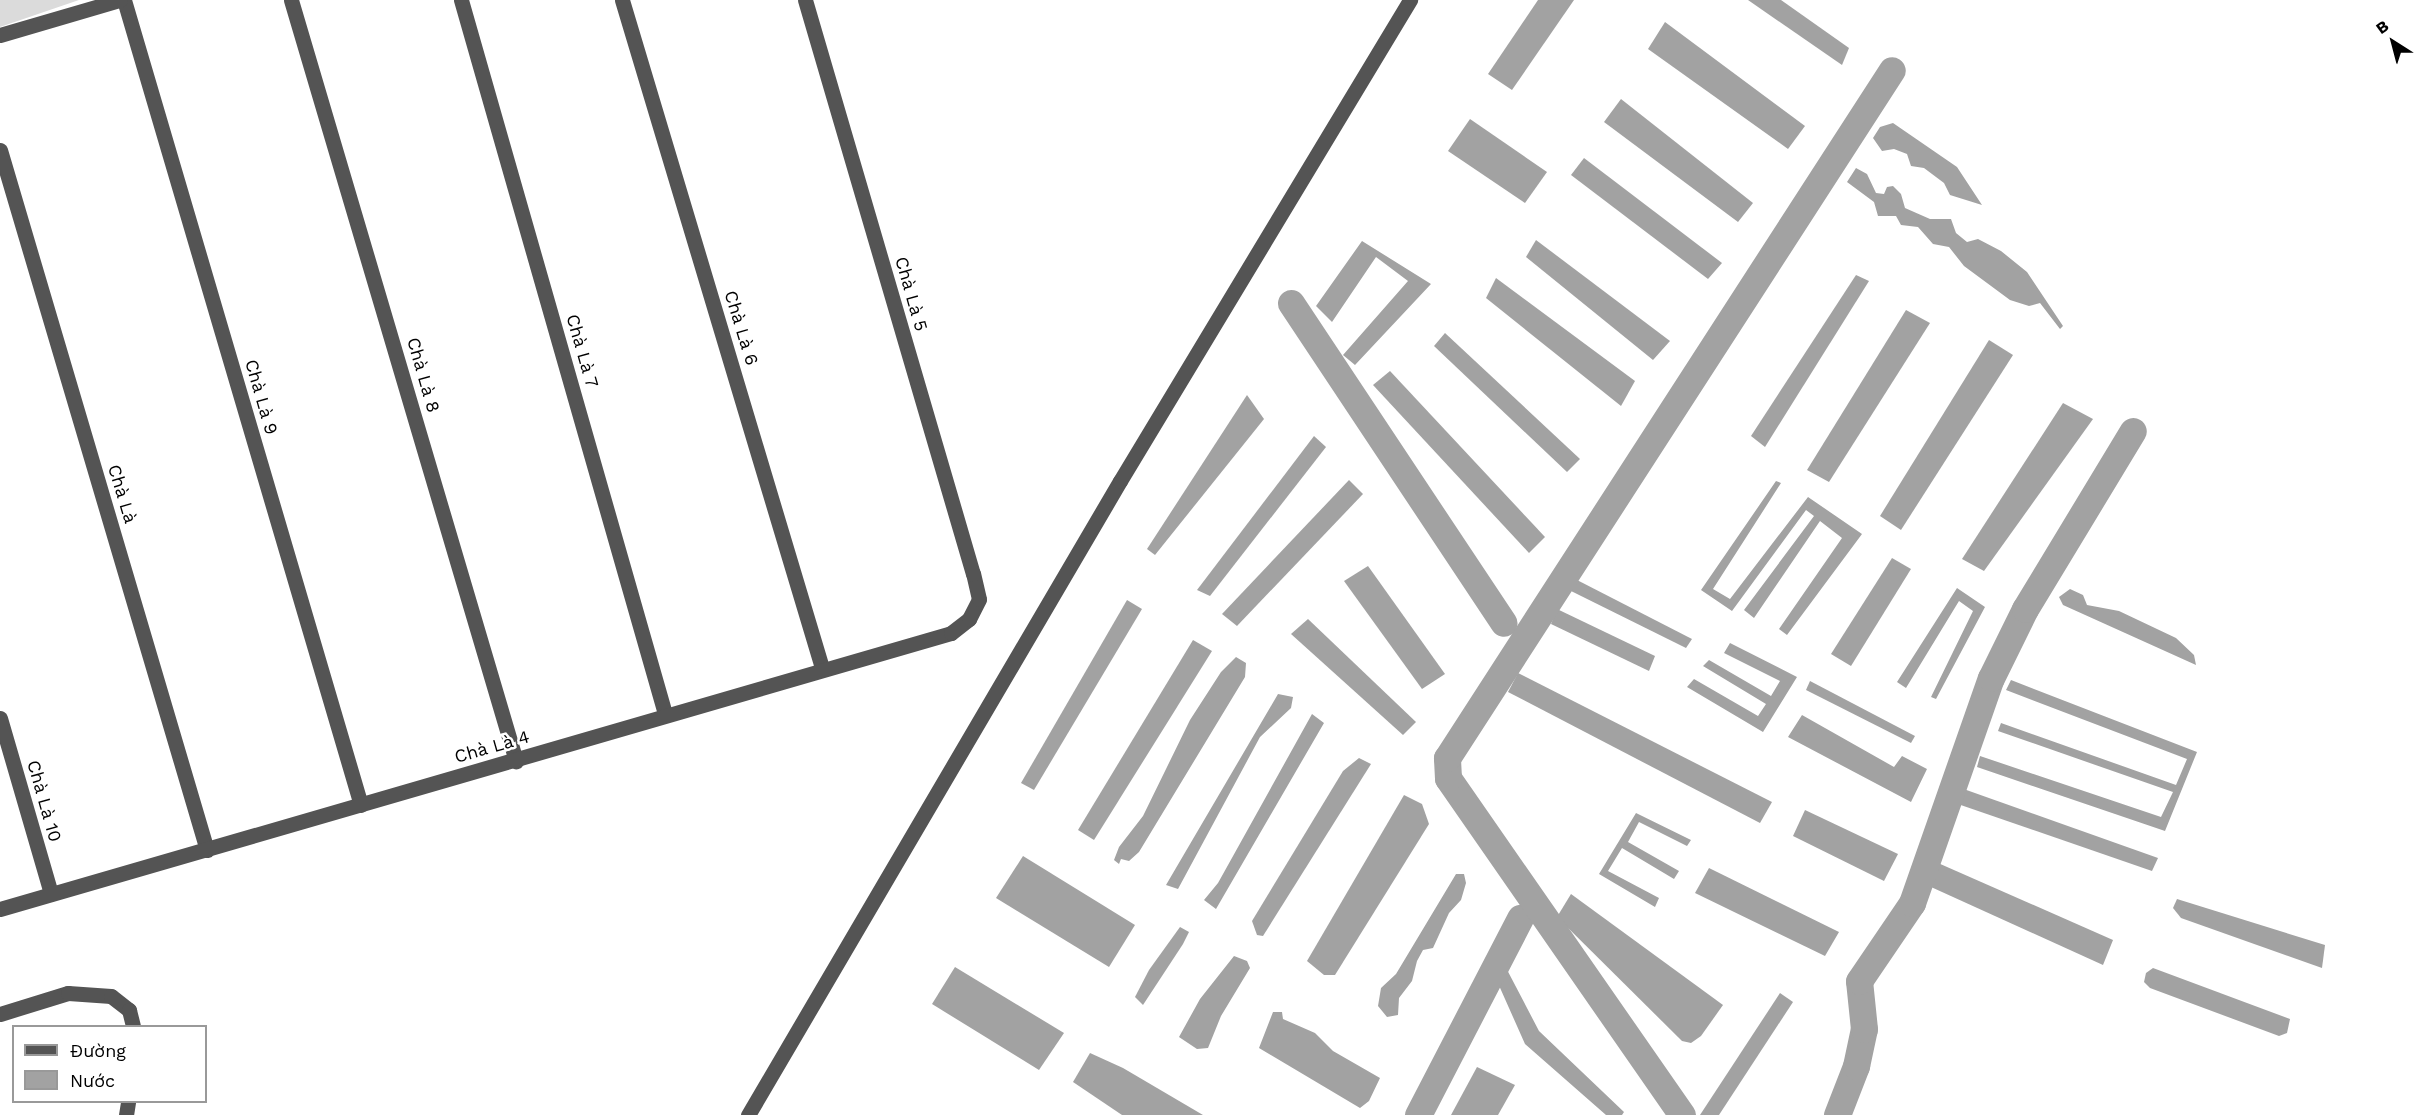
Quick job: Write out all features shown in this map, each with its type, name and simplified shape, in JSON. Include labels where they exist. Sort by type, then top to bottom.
[{"type":"street","points":[[0,35],[122,0]]},
{"type":"street","name":"Chà Là 9","points":[[122,0],[361,806]]},
{"type":"street","name":"Chà Là 8","points":[[291,0],[516,761]]},
{"type":"street","name":"Chà Là 7","points":[[461,0],[665,714]]},
{"type":"street","name":"Chà Là 6","points":[[622,0],[822,668]]},
{"type":"street","name":"Chà Là 5","points":[[805,0],[979,599]]},
{"type":"street","points":[[748,1115],[1120,481],[1410,0]]},
{"type":"street","name":"Chà Là","points":[[0,150],[207,850]]},
{"type":"street","name":"Chà Là 4","points":[[0,909],[516,761],[822,668],[951,633],[969,619],[979,599]]},
{"type":"street","name":"Chà Là 10","points":[[0,718],[51,894]]},
{"type":"street","points":[[0,1014],[68,993],[111,996],[129,1010],[133,1025]]},
{"type":"shaded area","points":[[0,0],[79,0],[0,27]]},
{"type":"water","points":[[1538,0],[1574,0],[1512,90],[1488,74]]},
{"type":"water","points":[[1748,0],[1781,0],[1849,48],[1842,65]]},
{"type":"water","points":[[1665,22],[1805,126],[1788,149],[1648,49]]},
{"type":"water","points":[[1621,99],[1753,203],[1738,222],[1604,122]]},
{"type":"water","points":[[1470,119],[1547,172],[1525,203],[1448,151]]},
{"type":"water","points":[[1893,123],[1957,167],[1982,205],[1950,195],[1944,183],[1924,168],[1911,166],[1907,154],[1894,149],[1882,151],[1873,138],[1880,127]]},
{"type":"water","points":[[1584,158],[1722,263],[1708,279],[1571,175]]},
{"type":"water","points":[[1856,168],[1867,174],[1876,193],[1884,194],[1887,187],[1893,186],[1901,194],[1905,208],[1930,219],[1951,219],[1956,233],[1967,242],[1978,239],[2001,251],[2027,272],[2063,326],[2060,329],[2040,303],[2029,306],[2010,300],[1964,266],[1949,247],[1933,244],[1918,227],[1901,225],[1896,216],[1878,216],[1874,202],[1847,182]]},
{"type":"water","points":[[1536,240],[1670,341],[1653,360],[1526,257]]},
{"type":"water","points":[[1362,241],[1431,284],[1355,365],[1343,355],[1408,281],[1376,257],[1332,322],[1316,306]]},
{"type":"water","points":[[1856,275],[1869,281],[1765,447],[1751,436]]},
{"type":"water","points":[[1496,278],[1635,381],[1621,406],[1486,298]]},
{"type":"water","points":[[1906,310],[1930,323],[1829,482],[1807,470]]},
{"type":"water","points":[[1445,333],[1580,459],[1567,472],[1434,346]]},
{"type":"water","points":[[1989,340],[2013,355],[1901,530],[1880,516]]},
{"type":"water","points":[[1390,371],[1545,537],[1529,553],[1373,385]]},
{"type":"water","points":[[1247,395],[1264,419],[1155,555],[1147,549]]},
{"type":"water","points":[[2063,403],[2093,419],[1984,571],[1962,559]]},
{"type":"water","points":[[1314,436],[1326,447],[1210,596],[1197,590]]},
{"type":"water","points":[[1349,480],[1363,494],[1237,626],[1222,614]]},
{"type":"water","points":[[1776,481],[1781,483],[1713,589],[1730,599],[1808,497],[1862,534],[1787,635],[1779,629],[1842,538],[1820,521],[1754,618],[1744,610],[1814,516],[1806,510],[1732,611],[1701,590]]},
{"type":"water","points":[[1892,558],[1911,569],[1851,666],[1831,654]]},
{"type":"water","points":[[1368,566],[1445,674],[1422,689],[1344,581]]},
{"type":"water","points":[[1577,580],[1692,639],[1686,648],[1571,591]]},
{"type":"water","points":[[1957,588],[1985,607],[1936,699],[1931,697],[1973,611],[1959,601],[1906,688],[1897,682]]},
{"type":"water","points":[[2070,589],[2083,595],[2087,605],[2119,611],[2176,638],[2194,655],[2196,665],[2063,605],[2059,597]]},
{"type":"water","points":[[1127,600],[1142,609],[1034,790],[1021,783]]},
{"type":"water","points":[[1557,609],[1655,656],[1649,671],[1551,624]]},
{"type":"water","points":[[1308,619],[1416,722],[1403,735],[1291,634]]},
{"type":"water","points":[[1193,640],[1212,651],[1094,840],[1078,830]]},
{"type":"water","points":[[1730,643],[1797,677],[1763,732],[1687,687],[1694,679],[1758,716],[1766,704],[1703,666],[1709,660],[1771,696],[1780,681],[1724,653]]},
{"type":"water","points":[[1236,657],[1246,663],[1245,677],[1139,852],[1129,861],[1121,859],[1119,864],[1114,860],[1119,847],[1143,816],[1190,720],[1221,672]]},
{"type":"water","points":[[1518,673],[1772,802],[1760,823],[1508,692]]},
{"type":"water","points":[[2011,680],[2197,752],[2165,831],[1977,767],[1980,756],[2161,817],[2173,792],[1998,731],[2001,723],[2176,785],[2187,759],[2006,690]]},
{"type":"water","points":[[1810,681],[1915,736],[1911,743],[1806,690]]},
{"type":"water","points":[[1278,694],[1293,697],[1291,708],[1260,737],[1178,889],[1166,885]]},
{"type":"water","points":[[1312,714],[1324,723],[1216,909],[1204,900],[1218,883]]},
{"type":"water","points":[[1802,715],[1894,767],[1902,756],[1927,769],[1911,802],[1788,737]]},
{"type":"water","points":[[1359,758],[1371,764],[1263,936],[1257,935],[1252,921],[1343,771]]},
{"type":"water","points":[[1958,787],[2158,858],[2152,871],[1952,802]]},
{"type":"water","points":[[1404,795],[1422,804],[1429,824],[1335,975],[1324,975],[1307,961]]},
{"type":"water","points":[[1805,810],[1898,854],[1884,881],[1793,836]]},
{"type":"water","points":[[1636,813],[1691,840],[1687,846],[1639,822],[1628,842],[1679,871],[1674,879],[1622,848],[1608,871],[1659,898],[1655,907],[1599,874]]},
{"type":"water","points":[[1023,856],[1135,925],[1109,967],[996,898]]},
{"type":"water","points":[[1938,863],[2113,940],[2103,965],[1931,887]]},
{"type":"water","points":[[1709,868],[1839,932],[1825,956],[1695,893]]},
{"type":"water","points":[[1456,874],[1464,874],[1466,883],[1461,900],[1449,913],[1433,948],[1423,950],[1417,961],[1412,981],[1399,998],[1398,1015],[1387,1017],[1378,1006],[1381,988],[1396,974]]},
{"type":"water","points":[[1571,894],[1723,1005],[1701,1036],[1691,1043],[1682,1041],[1557,917]]},
{"type":"water","points":[[2177,899],[2325,945],[2322,968],[2181,918],[2173,908]]},
{"type":"water","points":[[1180,927],[1189,932],[1143,1005],[1135,997],[1149,970]]},
{"type":"water","points":[[1234,956],[1247,961],[1250,968],[1221,1016],[1208,1048],[1197,1049],[1179,1037],[1200,999]]},
{"type":"water","points":[[1504,964],[1539,1031],[1624,1112],[1622,1115],[1606,1115],[1525,1044],[1493,972]]},
{"type":"water","points":[[955,967],[1064,1033],[1039,1070],[932,1004]]},
{"type":"water","points":[[2153,968],[2290,1019],[2287,1033],[2279,1036],[2150,988],[2144,982],[2146,973]]},
{"type":"water","points":[[1780,993],[1793,1002],[1719,1115],[1700,1115]]},
{"type":"water","points":[[1273,1012],[1282,1012],[1283,1019],[1315,1033],[1333,1051],[1380,1078],[1369,1101],[1360,1108],[1259,1048]]},
{"type":"water","points":[[1090,1053],[1123,1068],[1203,1115],[1122,1115],[1073,1082]]},
{"type":"water","points":[[1477,1067],[1515,1085],[1498,1115],[1451,1115]]},
{"type":"waterway","points":[[1682,1115],[1448,778],[1447,758],[1892,70]]},
{"type":"waterway","points":[[1291,303],[1504,623]]},
{"type":"waterway","points":[[1837,1115],[1856,1066],[1864,1029],[1859,981],[1912,903],[1991,678],[2025,609],[2133,431]]},
{"type":"waterway","points":[[1418,1115],[1520,918]]}]
